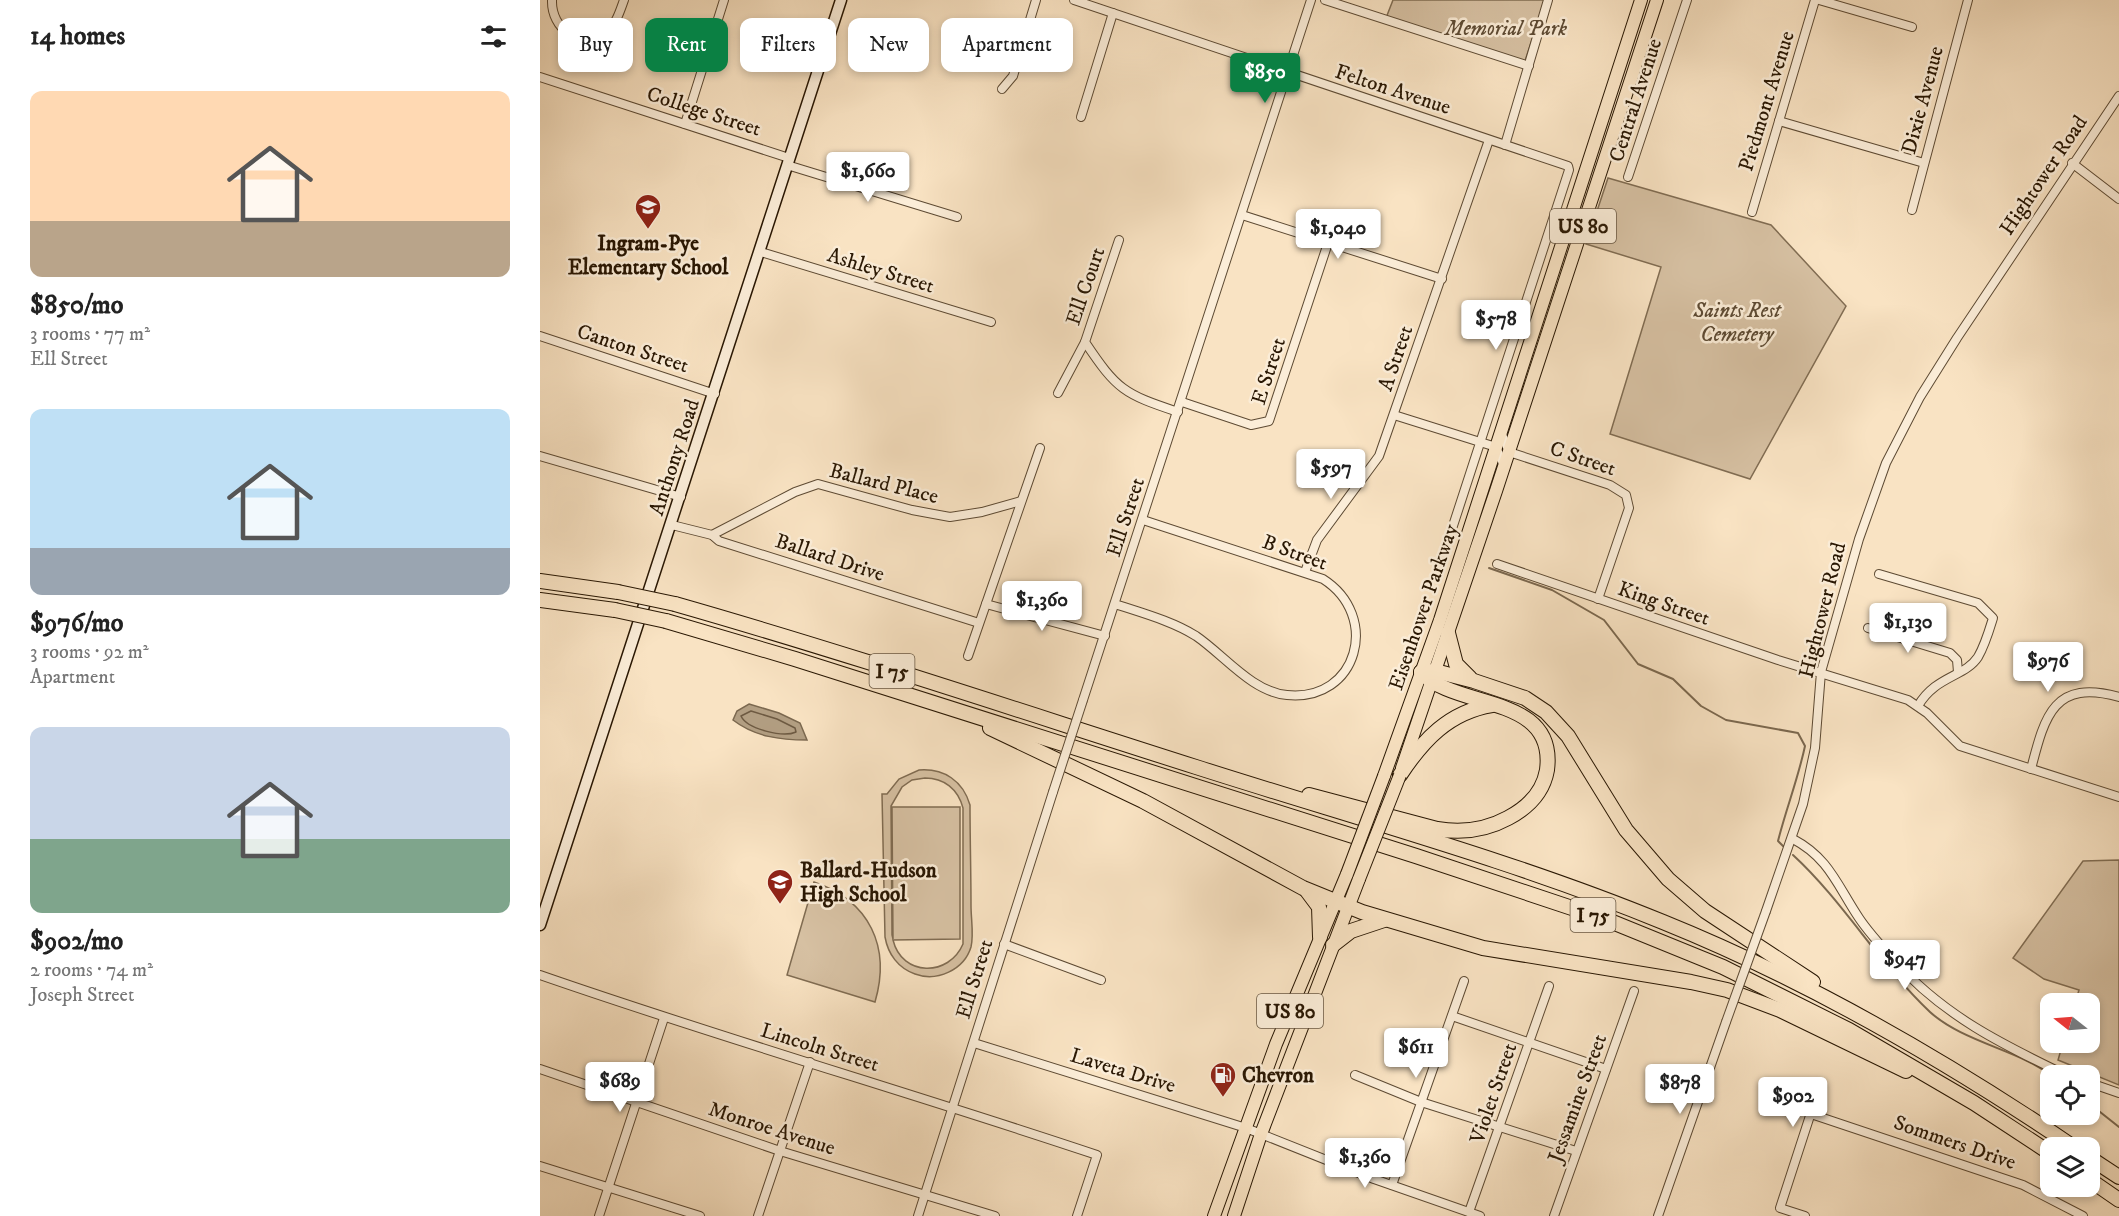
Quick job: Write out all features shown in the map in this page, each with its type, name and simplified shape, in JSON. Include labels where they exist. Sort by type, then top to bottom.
[{"type":"highway","name":"I 75","points":[[540,581],[618,592],[675,604],[1514,868],[1663,922],[1799,983],[1872,1021],[1976,1083],[2058,1137]]},
{"type":"highway","name":"I 75","points":[[540,600],[615,610],[743,642],[1416,856],[1605,919],[1723,967],[1784,996],[1875,1044],[1974,1103],[2040,1146]]},
{"type":"highway","points":[[1448,633],[1456,664],[1474,681]]},
{"type":"highway","points":[[1429,675],[1474,681],[1525,698],[1554,719],[1568,736],[1630,836],[1663,874],[1690,899],[1872,1021]]},
{"type":"highway","points":[[1240,781],[1318,796],[1446,830],[1468,830],[1506,819],[1531,802],[1543,784],[1547,762],[1543,741],[1531,723],[1515,711],[1429,675]]},
{"type":"highway","points":[[1400,775],[1417,750],[1445,723],[1467,711],[1496,704]]},
{"type":"highway","points":[[945,707],[1143,801],[1303,888],[1342,904],[1483,948],[1727,990],[1780,1010],[1974,1103]]},
{"type":"highway","points":[[1303,888],[1319,907],[1320,938]]},
{"type":"highway","points":[[1333,945],[1351,931],[1386,919]]},
{"type":"highway","points":[[2100,1165],[2119,1178]]},
{"type":"highway","points":[[2100,1187],[2119,1200]]},
{"type":"main road","name":"Eisenhower Parkway","points":[[1214,1216],[1276,1044],[1320,938],[1359,879],[1400,775],[1496,447],[1641,0]]},
{"type":"main road","name":"Eisenhower Parkway","points":[[1234,1216],[1261,1134],[1333,945],[1347,874],[1384,776],[1448,633],[1657,0]]},
{"type":"street","points":[[552,0],[556,23],[563,31],[577,38],[586,39],[606,32],[613,24],[624,0]]},
{"type":"street","points":[[685,124],[724,0]]},
{"type":"street","name":"Anthony Road","points":[[540,925],[715,394],[841,0]]},
{"type":"street","points":[[1002,88],[1013,76],[1036,0]]},
{"type":"street","name":"Felton Avenue","points":[[1074,0],[1489,140],[1564,163],[1569,171],[1480,442]]},
{"type":"street","name":"Ell Street","points":[[918,1216],[1053,792],[1182,402],[1311,0]]},
{"type":"street","points":[[1325,0],[1529,66]]},
{"type":"street","points":[[1505,145],[1548,0]]},
{"type":"street","name":"Central Avenue","points":[[1628,177],[1687,0]]},
{"type":"street","points":[[1817,0],[1912,27]]},
{"type":"street","name":"Piedmont Avenue","points":[[1752,212],[1817,0]]},
{"type":"street","name":"Dixie Avenue","points":[[1912,210],[1968,0]]},
{"type":"street","points":[[1081,117],[1113,13]]},
{"type":"street","name":"College Street","points":[[540,77],[685,124],[788,162]]},
{"type":"street","name":"Hightower Road","points":[[1658,1216],[1793,839],[1815,748],[1821,672],[1872,500],[1897,440],[1957,338],[2119,96]]},
{"type":"street","points":[[1779,121],[1924,163]]},
{"type":"street","name":"A Street","points":[[1305,572],[1314,548],[1328,525],[1379,456],[1489,140]]},
{"type":"street","points":[[788,162],[957,217]]},
{"type":"street","points":[[2072,163],[2119,199]]},
{"type":"street","points":[[1242,215],[1442,279]]},
{"type":"street","name":"Ell Court","points":[[1058,393],[1085,342],[1119,240]]},
{"type":"street","name":"E Street","points":[[1182,402],[1251,425],[1269,421],[1328,243]]},
{"type":"street","name":"Ashley Street","points":[[761,252],[991,322]]},
{"type":"street","name":"Canton Street","points":[[540,336],[715,394]]},
{"type":"street","name":"Ell Court","points":[[1085,342],[1114,382],[1136,398],[1178,412]]},
{"type":"street","points":[[1394,415],[1496,447],[1504,467]]},
{"type":"street","points":[[1501,432],[1509,452]]},
{"type":"street","points":[[1450,535],[1480,442]]},
{"type":"street","points":[[968,656],[1040,448]]},
{"type":"street","name":"C Street","points":[[1509,452],[1610,485],[1626,495],[1629,508],[1598,599]]},
{"type":"street","points":[[540,456],[681,497]]},
{"type":"street","name":"Ballard Place","points":[[712,535],[795,492],[818,484],[950,517],[982,512],[1021,501]]},
{"type":"street","name":"B Street","points":[[1115,604],[1189,632],[1250,679],[1277,694],[1312,695],[1331,685],[1348,666],[1357,633],[1349,605],[1333,585],[1305,572],[1143,520]]},
{"type":"street","name":"Ballard Drive","points":[[672,525],[712,535],[719,541],[979,623]]},
{"type":"street","name":"King Street","points":[[1497,564],[1778,660],[1908,699],[1960,746],[2119,797]]},
{"type":"street","points":[[1879,574],[1978,603],[1988,610],[1993,618],[1977,659],[1935,685],[1924,694],[1918,706]]},
{"type":"street","points":[[986,604],[1105,636]]},
{"type":"street","points":[[1868,628],[1950,653],[1957,660],[1958,672]]},
{"type":"street","points":[[2031,769],[2044,724],[2056,704],[2079,692],[2098,691],[2119,697]]},
{"type":"street","points":[[1793,839],[1815,852],[1825,862],[1869,932],[1910,978],[1933,999],[1985,1035],[2046,1065]]},
{"type":"street","points":[[1004,944],[1101,980]]},
{"type":"street","name":"Lincoln Street","points":[[540,975],[664,1018],[953,1107],[1097,1155],[1077,1216]]},
{"type":"street","points":[[1392,1185],[1464,981]]},
{"type":"street","name":"Violet Street","points":[[1469,1212],[1501,1128],[1549,986]]},
{"type":"street","name":"Jessamine Street","points":[[1554,1216],[1634,992]]},
{"type":"street","points":[[1452,1016],[1606,1069]]},
{"type":"street","points":[[599,1216],[664,1018]]},
{"type":"street","name":"Laveta Drive","points":[[974,1043],[1246,1128],[1392,1185],[1480,1216]]},
{"type":"street","points":[[758,1216],[810,1062]]},
{"type":"street","name":"Monroe Avenue","points":[[540,1069],[780,1151],[995,1216]]},
{"type":"street","points":[[1355,1075],[1421,1102],[1576,1152]]},
{"type":"street","points":[[2100,1086],[2119,1093]]},
{"type":"street","points":[[1805,1216],[1780,1208],[1819,1088]]},
{"type":"street","name":"Sommers Drive","points":[[1811,1114],[2023,1185],[2083,1216]]},
{"type":"street","points":[[540,1166],[700,1216]]},
{"type":"green space","name":"Memorial Park","points":[[1393,0],[1545,0],[1524,64],[1386,18]]},
{"type":"green space","name":"Saints Rest Cemetery","points":[[1608,178],[1771,225],[1846,306],[1750,479],[1610,434],[1661,267],[1586,244]]},
{"type":"green space","points":[[919,770],[937,771],[951,778],[963,789],[970,805],[972,942],[962,962],[956,968],[941,975],[923,976],[904,968],[891,955],[885,937],[882,794],[887,794],[899,779]],"holes":[[[932,779],[944,782],[954,790],[963,808],[963,944],[956,955],[947,962],[937,967],[926,968],[906,961],[898,952],[893,940],[960,939],[960,807],[892,807],[893,939],[891,806],[902,787],[912,780]]]},
{"type":"green space","points":[[2119,860],[2119,1085],[2100,1077],[2100,1065],[2070,1065],[2058,1060],[2060,1053],[2100,1053],[2100,993],[2078,993],[2079,990],[2044,979],[2013,958],[2083,861]]},
{"type":"green space","points":[[814,882],[833,890],[849,901],[862,914],[871,928],[880,963],[875,1002],[787,975]]},
{"type":"water","points":[[749,704],[779,713],[800,723],[807,740],[768,736],[741,726],[733,720],[737,711]]},
{"type":"waterway","points":[[1489,568],[1552,590],[1604,620],[1638,664],[1673,679],[1701,706],[1726,720],[1798,733],[1805,746],[1778,841],[1783,846]]},
{"type":"waterway","points":[[1793,855],[1829,893],[1894,974],[1930,1012],[1958,1031],[2040,1068]]},
{"type":"waterway","points":[[2100,1112],[2119,1127]]},
{"type":"place","name":"Ingram-Pye Elementary School","points":[[648,230]]},
{"type":"place","name":"Ballard-Hudson High School","points":[[780,905]]},
{"type":"place","name":"Chevron","points":[[1223,1098]]}]
